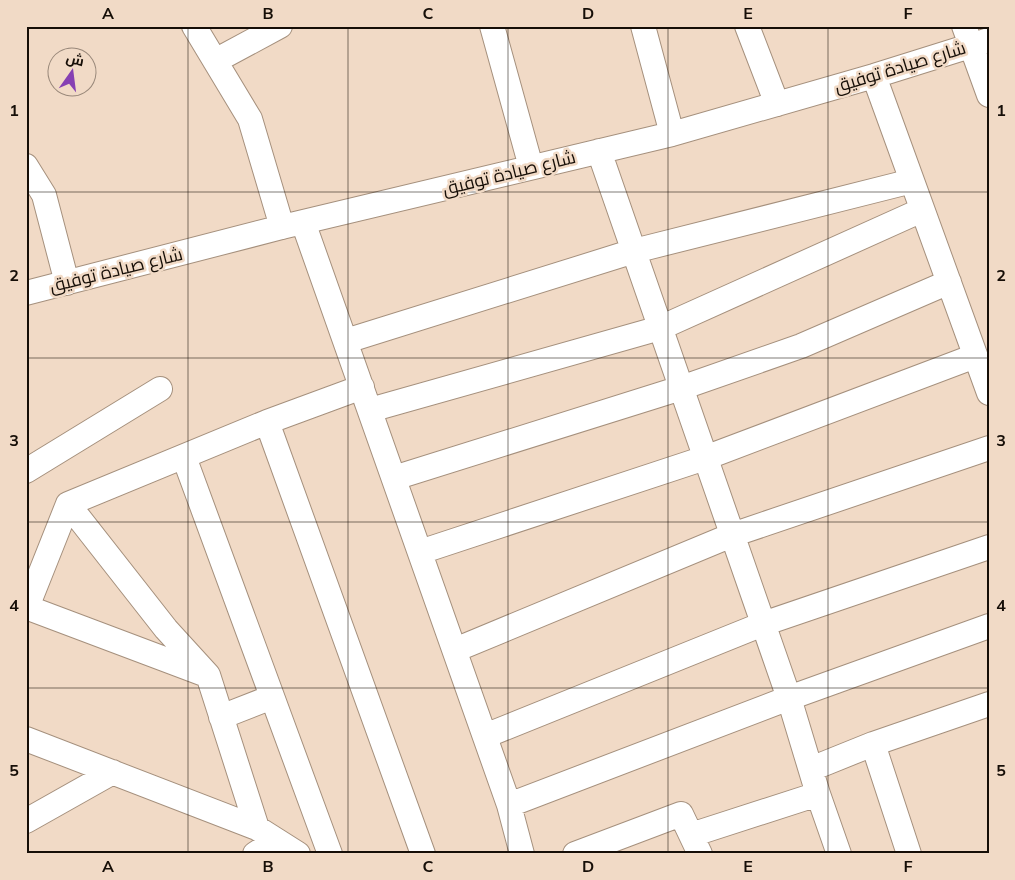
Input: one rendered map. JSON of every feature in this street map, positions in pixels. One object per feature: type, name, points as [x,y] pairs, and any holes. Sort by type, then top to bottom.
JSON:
[{"type":"street","points":[[194,26],[250,119],[293,225],[346,341],[509,805],[522,854]]},
{"type":"street","points":[[215,61],[280,26]]},
{"type":"street","points":[[492,26],[531,167]]},
{"type":"street","points":[[643,26],[672,134]]},
{"type":"street","points":[[747,26],[777,104]]},
{"type":"street","points":[[974,37],[989,95]]},
{"type":"street","name":"شارع صيادة توفيق","points":[[26,293],[293,225],[672,134],[874,76],[974,37]]},
{"type":"street","points":[[874,76],[989,393]]},
{"type":"street","points":[[599,151],[789,698],[818,794],[839,854]]},
{"type":"street","points":[[26,166],[44,195],[67,283]]},
{"type":"street","points":[[346,341],[634,251],[912,181]]},
{"type":"street","points":[[370,410],[660,328],[922,210]]},
{"type":"street","points":[[394,478],[681,388],[801,346],[949,282]]},
{"type":"street","points":[[420,552],[705,458],[975,356]]},
{"type":"street","points":[[208,675],[27,607],[68,504],[267,422],[362,387]]},
{"type":"street","points":[[26,471],[160,389]]},
{"type":"street","points":[[267,422],[423,854]]},
{"type":"street","points":[[455,650],[732,535],[989,448]]},
{"type":"street","points":[[184,457],[330,854]]},
{"type":"street","points":[[68,504],[166,629],[208,675],[221,717],[267,834]]},
{"type":"street","points":[[485,736],[763,624],[989,547]]},
{"type":"street","points":[[509,805],[789,698],[989,626]]},
{"type":"street","points":[[221,717],[272,697]]},
{"type":"street","points":[[811,769],[873,744],[989,704]]},
{"type":"street","points":[[26,739],[267,834],[298,854]]},
{"type":"street","points":[[873,744],[909,854]]},
{"type":"street","points":[[26,821],[113,772]]},
{"type":"street","points":[[575,854],[681,814],[696,844],[818,794]]},
{"type":"street","points":[[254,854],[267,834]]}]
